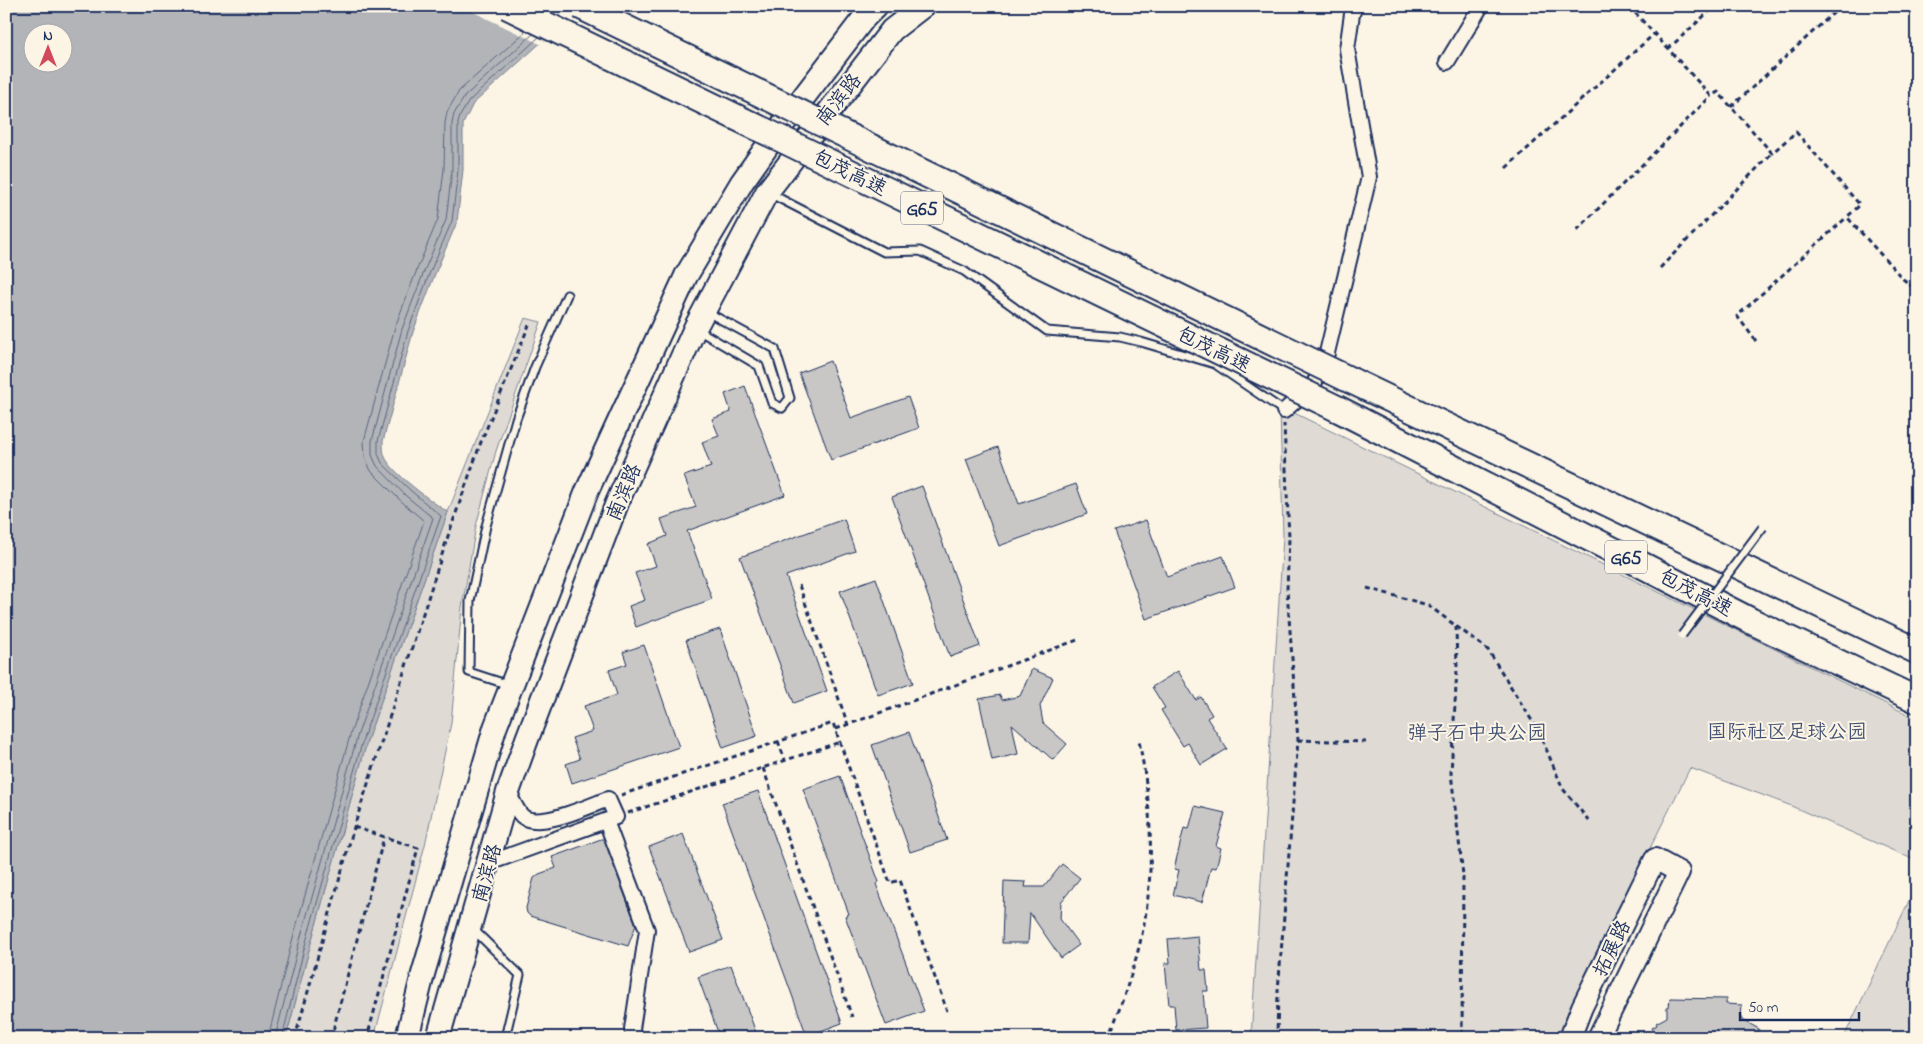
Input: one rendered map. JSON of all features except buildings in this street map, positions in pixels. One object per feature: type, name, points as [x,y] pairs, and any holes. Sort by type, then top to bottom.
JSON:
[{"type":"highway","name":"包茂高速","points":[[507,6],[1338,409],[1751,621],[1917,700]]},
{"type":"highway","name":"包茂高速","points":[[580,6],[1352,381],[1917,652]]},
{"type":"main road","name":"南滨路","points":[[407,1038],[464,829],[495,728],[587,491],[686,276],[724,211],[752,168],[864,18],[876,6]]},
{"type":"main road","name":"南滨路","points":[[438,1038],[508,792],[617,503],[699,320],[766,192],[892,30],[922,6]]},
{"type":"main road","name":"拓展路","points":[[1570,1038],[1582,1007],[1655,859],[1679,872],[1598,1038]]},
{"type":"street","points":[[1284,411],[1314,384],[1326,357],[1368,177],[1347,49],[1352,14],[1356,6]]},
{"type":"street","points":[[1447,62],[1481,6]]},
{"type":"street","points":[[508,792],[521,815],[531,821],[548,820],[608,799],[611,819],[647,930],[632,1029],[634,1038]]},
{"type":"street","points":[[489,863],[611,819]]},
{"type":"lane","points":[[766,192],[884,252],[920,251],[964,271],[1046,331],[1120,338],[1141,342],[1214,364],[1284,411]]},
{"type":"lane","points":[[511,686],[469,672],[470,601],[486,526],[516,419],[535,367],[567,295]]},
{"type":"lane","points":[[699,320],[775,349],[790,398],[782,408],[772,403],[759,366],[699,320]]},
{"type":"lane","points":[[1682,635],[1763,527]]},
{"type":"lane","points":[[471,926],[520,976],[505,1038]]},
{"type":"path","points":[[1629,6],[1711,96]]},
{"type":"path","points":[[1668,49],[1715,6]]},
{"type":"path","points":[[1731,107],[1841,6]]},
{"type":"path","points":[[1506,168],[1654,34]]},
{"type":"path","points":[[1577,230],[1711,96],[1718,92],[1772,153]]},
{"type":"path","points":[[1660,268],[1772,153],[1796,132],[1860,205],[1737,316],[1756,341]]},
{"type":"path","points":[[1846,217],[1903,279],[1917,290]]},
{"type":"path","points":[[295,1038],[354,827],[452,526],[482,442],[529,325]]},
{"type":"path","points":[[1277,1038],[1278,991],[1298,740],[1287,590],[1289,538],[1284,411]]},
{"type":"path","points":[[799,585],[848,725]]},
{"type":"path","points":[[1367,588],[1428,605],[1488,650],[1540,732],[1563,789],[1590,822]]},
{"type":"path","points":[[1456,626],[1457,669],[1451,773],[1463,875],[1462,1038]]},
{"type":"path","points":[[836,730],[1080,639]]},
{"type":"path","points":[[608,799],[833,723],[890,883],[900,880],[947,1011]]},
{"type":"path","points":[[1298,740],[1366,742]]},
{"type":"path","points":[[778,741],[785,760]]},
{"type":"path","points":[[1109,1038],[1130,979],[1144,926],[1150,880],[1146,778],[1139,741]]},
{"type":"path","points":[[611,819],[840,742]]},
{"type":"path","points":[[763,768],[852,1017]]},
{"type":"path","points":[[354,827],[418,848],[367,1038]]},
{"type":"path","points":[[331,1038],[384,837]]},
{"type":"green space","points":[[525,318],[541,322],[496,451],[476,526],[462,607],[451,723],[425,845],[374,1038],[286,1038],[368,738],[448,512]]},
{"type":"green space","name":"弹子石中央公园","points":[[1280,406],[1917,719],[1917,861],[1789,805],[1690,768],[1572,1005],[1559,1038],[1251,1038],[1283,537]]},
{"type":"green space","points":[[1917,884],[1917,1038],[1851,1038],[1845,1035]]},
{"type":"water","points":[[6,6],[603,6],[546,38],[473,104],[463,124],[463,170],[457,222],[413,332],[383,441],[385,457],[395,471],[423,495],[448,512],[368,738],[286,1038],[6,1038]]},
{"type":"pier","points":[[461,6],[606,6],[542,45]]},
{"type":"park label","name":"国际社区足球公园","points":[[1787,731]]}]
